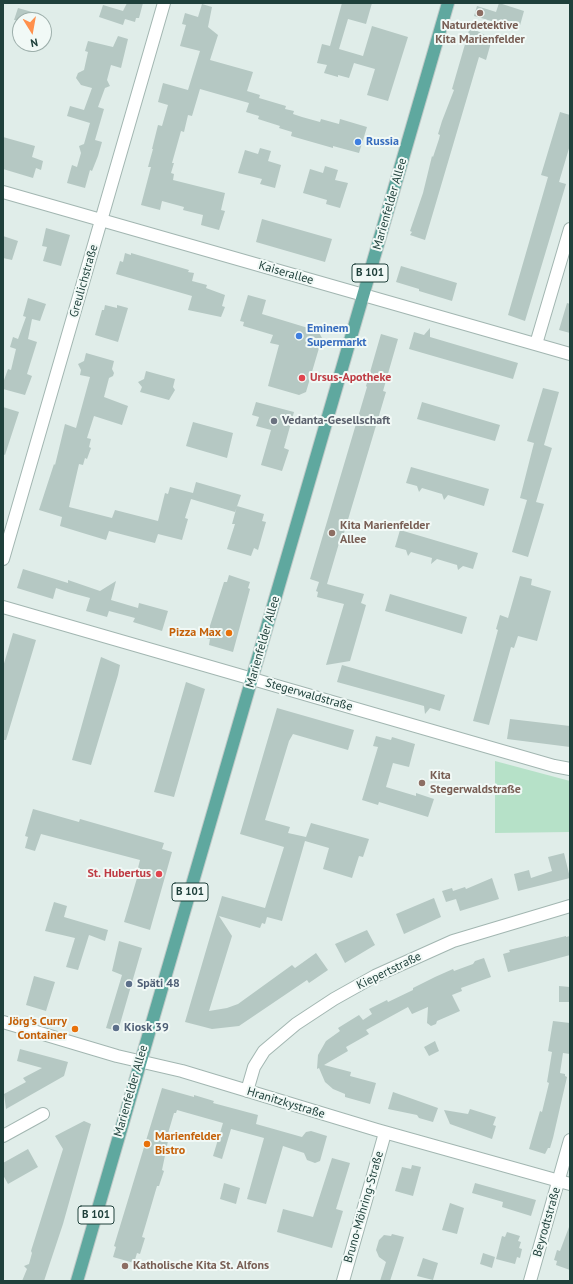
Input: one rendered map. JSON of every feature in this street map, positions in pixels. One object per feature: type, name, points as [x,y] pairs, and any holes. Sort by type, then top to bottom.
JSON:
[{"type":"main road","name":"Marienfelder Allee","points":[[76,1281],[448,3]]},
{"type":"street","name":"Greulichstraße","points":[[3,559],[164,3]]},
{"type":"street","name":"Kaiserallee","points":[[3,192],[570,354]]},
{"type":"street","points":[[536,344],[570,229]]},
{"type":"street","name":"Stegerwaldstraße","points":[[3,607],[547,764],[570,769]]},
{"type":"street","name":"Kiepertstraße","points":[[246,1091],[254,1067],[264,1051],[296,1024],[334,999],[382,973],[453,941],[570,906]]},
{"type":"street","name":"Hranitzkystraße","points":[[3,1022],[96,1050],[182,1071],[385,1133],[564,1183]]},
{"type":"street","points":[[3,1136],[43,1114]]},
{"type":"street","name":"Bruno-Möhring-Straße","points":[[342,1281],[385,1133]]},
{"type":"street","name":"Beyrodtstraße","points":[[530,1281],[564,1183],[570,1140]]},
{"type":"green space","points":[[495,761],[570,781],[570,832],[495,833]]},
{"type":"building","points":[[127,3],[143,3],[139,18],[136,18],[135,22],[125,19],[123,25],[99,17],[103,5],[123,11]]},
{"type":"building","points":[[342,3],[372,3],[366,24],[348,19],[339,49],[363,56],[372,26],[408,37],[388,101],[367,95],[375,69],[354,63],[349,78],[338,75],[338,77],[324,73],[327,65],[317,63],[322,44],[330,46]]},
{"type":"building","points":[[499,3],[524,11],[519,29],[474,16],[477,6],[496,12]]},
{"type":"building","points":[[202,4],[212,7],[208,27],[218,35],[210,60],[253,72],[247,91],[260,95],[259,98],[286,106],[285,109],[294,111],[293,114],[302,117],[320,122],[321,119],[339,124],[340,119],[367,127],[359,153],[333,146],[333,148],[291,136],[292,132],[279,128],[280,126],[258,119],[259,116],[246,112],[249,103],[200,89],[192,116],[188,115],[184,132],[181,131],[172,163],[174,163],[171,173],[174,174],[173,180],[225,193],[221,210],[225,211],[219,230],[201,225],[203,215],[183,210],[184,207],[162,201],[160,210],[141,205],[151,167],[148,167],[158,125],[162,126],[168,105],[158,102],[163,83],[188,90],[200,51],[180,46],[186,25],[182,24],[185,13],[198,17]]},
{"type":"building","points":[[18,8],[32,12],[17,12]]},
{"type":"building","points":[[470,27],[492,39],[486,60],[479,57],[425,240],[410,235],[412,232],[410,231],[423,193],[432,156],[433,157],[439,139],[440,135],[438,134],[442,121],[454,90],[452,89]]},
{"type":"building","points":[[118,36],[128,39],[121,68],[111,65],[107,80],[110,86],[105,88],[98,107],[104,109],[95,140],[102,142],[98,156],[92,171],[90,170],[85,188],[67,183],[72,165],[77,167],[81,153],[79,146],[84,144],[90,123],[67,116],[70,106],[84,110],[92,88],[81,85],[76,78],[78,73],[84,70],[88,52],[85,51],[88,41],[113,47]]},
{"type":"building","points":[[560,112],[570,115],[570,145],[559,182],[566,184],[525,321],[508,315],[548,177],[541,175]]},
{"type":"building","points":[[3,137],[35,146],[32,157],[43,161],[41,170],[36,168],[33,178],[3,169]]},
{"type":"building","points":[[260,148],[271,151],[268,161],[281,165],[275,188],[260,184],[262,179],[238,173],[245,150],[258,154]]},
{"type":"building","points":[[325,166],[338,170],[335,180],[348,183],[340,208],[326,204],[327,200],[303,193],[310,169],[323,173]]},
{"type":"building","points":[[262,219],[332,239],[325,262],[256,242]]},
{"type":"building","points":[[46,228],[70,235],[61,266],[43,261],[47,247],[42,246]]},
{"type":"building","points":[[3,236],[18,241],[12,260],[3,258]]},
{"type":"building","points":[[125,253],[131,255],[131,253],[189,270],[188,272],[194,273],[192,281],[207,285],[206,288],[225,295],[222,306],[225,307],[221,317],[188,310],[192,296],[116,274],[120,261],[123,262]]},
{"type":"building","points":[[401,266],[457,283],[452,301],[396,282]]},
{"type":"building","points":[[248,295],[266,300],[262,314],[318,331],[322,338],[306,392],[299,395],[268,386],[279,345],[270,343],[273,335],[243,326],[244,322],[240,321]]},
{"type":"building","points":[[28,298],[46,304],[40,321],[32,319],[28,339],[37,342],[27,374],[32,376],[25,395],[3,389],[3,383],[8,369],[11,370],[16,349],[10,347],[13,337],[18,339],[26,317],[23,316]]},
{"type":"building","points":[[567,303],[570,304],[570,333],[559,330]]},
{"type":"building","points":[[105,305],[117,308],[117,305],[128,308],[118,342],[95,335],[102,310],[104,310]]},
{"type":"building","points":[[430,328],[430,337],[518,363],[513,379],[409,349],[414,332],[424,335]]},
{"type":"building","points":[[381,334],[398,339],[383,391],[386,392],[344,533],[342,533],[327,584],[364,594],[361,603],[366,605],[350,661],[326,665],[344,604],[317,597],[318,592],[316,591],[319,582],[310,579],[367,387],[366,386]]},
{"type":"building","points":[[86,353],[114,361],[112,369],[114,373],[113,376],[109,378],[104,397],[128,406],[122,425],[94,416],[87,438],[91,439],[89,447],[91,448],[83,465],[79,464],[69,507],[112,518],[115,510],[158,521],[165,493],[168,494],[170,487],[193,493],[196,482],[241,495],[235,512],[191,499],[185,518],[188,519],[182,540],[158,534],[155,543],[109,531],[106,540],[60,526],[62,517],[39,510],[54,464],[55,465],[65,424],[76,428],[90,377],[80,375],[81,370],[78,364],[84,361]]},
{"type":"building","points":[[146,371],[175,379],[173,387],[175,390],[169,400],[140,392],[142,387],[138,382],[144,379]]},
{"type":"building","points":[[543,388],[559,392],[544,445],[552,448],[536,502],[544,504],[528,557],[512,552],[527,500],[520,498],[534,443],[527,441]]},
{"type":"building","points":[[256,402],[294,412],[284,448],[289,450],[282,471],[261,465],[271,430],[256,426],[259,417],[252,415]]},
{"type":"building","points":[[422,402],[500,425],[495,441],[417,419]]},
{"type":"building","points":[[3,407],[19,412],[5,455],[3,454]]},
{"type":"building","points":[[193,422],[233,433],[227,458],[186,446]]},
{"type":"building","points":[[411,467],[489,489],[484,506],[448,495],[444,500],[442,494],[422,488],[419,492],[417,486],[406,483]]},
{"type":"building","points":[[237,506],[264,514],[262,521],[266,522],[258,550],[254,548],[251,556],[227,549],[235,524],[232,524]]},
{"type":"building","points":[[400,530],[478,553],[473,569],[463,566],[458,570],[457,565],[437,559],[431,564],[432,558],[411,552],[408,556],[406,550],[395,547]]},
{"type":"building","points":[[23,569],[68,583],[68,580],[100,591],[116,581],[111,600],[138,608],[139,603],[168,611],[162,631],[133,622],[135,618],[109,611],[107,617],[86,611],[90,598],[56,588],[53,599],[17,588]]},
{"type":"building","points":[[229,575],[250,582],[248,588],[250,589],[233,652],[209,645],[210,639],[206,638],[224,582],[227,582]]},
{"type":"building","points":[[520,576],[532,579],[531,585],[551,591],[537,641],[518,636],[514,648],[511,647],[489,725],[473,721],[498,630],[496,629],[500,615],[508,618]]},
{"type":"building","points":[[390,594],[467,617],[462,634],[385,611]]},
{"type":"building","points":[[13,633],[36,640],[6,740],[3,740],[3,667]]},
{"type":"building","points":[[101,657],[120,665],[91,765],[72,760]]},
{"type":"building","points":[[342,665],[445,695],[440,711],[430,708],[425,714],[424,706],[337,682]]},
{"type":"building","points":[[186,682],[205,689],[174,797],[154,792]]},
{"type":"building","points":[[277,708],[354,730],[348,750],[293,734],[289,741],[265,820],[290,827],[288,833],[306,837],[311,823],[369,839],[363,857],[359,856],[352,878],[323,869],[329,848],[305,841],[282,921],[267,917],[265,924],[262,923],[260,928],[219,916],[232,936],[209,1011],[227,1008],[238,1004],[292,965],[295,968],[316,953],[328,970],[309,983],[307,980],[239,1026],[212,1029],[185,1022],[222,896],[265,908],[284,847],[240,834]]},
{"type":"building","points":[[510,719],[570,726],[570,747],[507,739]]},
{"type":"building","points":[[376,736],[391,740],[392,737],[415,744],[409,767],[393,763],[386,787],[416,796],[416,793],[434,799],[428,817],[379,802],[378,805],[362,800],[378,747],[373,746]]},
{"type":"building","points":[[33,809],[79,822],[80,819],[164,843],[162,849],[172,852],[150,930],[124,922],[140,868],[138,868],[140,860],[41,834],[35,851],[25,848],[28,837],[25,836]]},
{"type":"building","points":[[564,853],[570,878],[518,891],[514,874],[529,870],[531,878],[552,871],[548,857]]},
{"type":"building","points":[[492,878],[499,899],[460,911],[456,899],[446,902],[442,891],[452,888],[453,891],[465,887],[466,889]]},
{"type":"building","points":[[434,898],[441,917],[404,934],[396,914]]},
{"type":"building","points":[[54,902],[67,906],[64,917],[108,930],[105,941],[89,935],[78,970],[66,967],[75,938],[45,931]]},
{"type":"building","points":[[367,930],[375,945],[345,963],[335,944]]},
{"type":"building","points":[[570,936],[570,955],[508,972],[503,954],[510,952],[509,950]]},
{"type":"building","points":[[119,941],[142,948],[118,1031],[106,1028],[122,975],[112,971]]},
{"type":"building","points":[[484,958],[491,977],[461,988],[462,991],[452,995],[460,1011],[437,1021],[436,1024],[431,1026],[427,1023],[428,1007],[412,1014],[408,1007],[366,1030],[369,1034],[346,1047],[348,1051],[324,1065],[351,1072],[350,1076],[376,1083],[370,1104],[345,1097],[345,1094],[333,1089],[325,1082],[319,1068],[317,1069],[318,1055],[326,1041],[340,1031],[338,1028],[359,1015],[363,1020],[372,1014],[369,1009],[387,1000],[388,1002],[435,977],[453,969],[454,971],[473,964],[475,961]]},
{"type":"building","points":[[34,976],[55,982],[46,1011],[26,1005]]},
{"type":"building","points":[[559,986],[570,987],[570,1002],[559,1002]]},
{"type":"building","points":[[553,1021],[570,1023],[570,1054],[563,1053],[560,1073],[565,1074],[567,1077],[553,1138],[550,1148],[548,1148],[545,1154],[529,1149],[540,1111],[542,1112],[549,1083],[547,1082],[552,1052],[548,1051]]},
{"type":"building","points":[[435,1041],[439,1051],[429,1056],[424,1047]]},
{"type":"building","points":[[20,1049],[68,1062],[64,1076],[6,1109],[4,1094],[26,1082],[23,1078],[42,1068],[17,1061]]},
{"type":"building","points":[[162,1088],[194,1097],[194,1095],[214,1101],[213,1103],[258,1115],[256,1124],[302,1137],[306,1132],[311,1131],[327,1136],[320,1161],[315,1163],[307,1160],[304,1153],[283,1146],[266,1204],[247,1199],[264,1138],[231,1129],[222,1159],[213,1156],[223,1123],[177,1110],[176,1113],[174,1113],[166,1140],[168,1141],[162,1170],[164,1171],[159,1186],[157,1186],[142,1237],[145,1238],[140,1254],[137,1253],[134,1263],[113,1257],[116,1247],[114,1246]]},
{"type":"building","points":[[393,1092],[438,1108],[433,1122],[419,1118],[417,1115],[388,1109]]},
{"type":"building","points":[[470,1109],[496,1117],[493,1125],[496,1126],[492,1139],[450,1124],[444,1110],[468,1114]]},
{"type":"building","points":[[84,1121],[91,1124],[63,1224],[44,1281],[22,1281],[27,1269],[24,1266],[29,1264],[32,1253],[31,1251],[63,1149],[55,1136]]},
{"type":"building","points":[[28,1149],[38,1167],[8,1184],[3,1175],[3,1163]]},
{"type":"building","points":[[332,1158],[350,1163],[336,1209],[343,1211],[332,1248],[277,1232],[283,1209],[313,1217]]},
{"type":"building","points":[[412,1165],[421,1167],[413,1196],[395,1191],[402,1167],[411,1169]]},
{"type":"building","points":[[224,1183],[240,1188],[236,1204],[220,1199]]},
{"type":"building","points":[[475,1183],[536,1200],[531,1216],[502,1207],[503,1202],[472,1193]]},
{"type":"building","points":[[450,1203],[464,1208],[457,1234],[442,1230]]},
{"type":"building","points":[[569,1227],[570,1270],[556,1265],[557,1261],[554,1260],[557,1250],[560,1251]]},
{"type":"building","points":[[507,1232],[520,1236],[518,1241],[521,1242],[519,1248],[522,1249],[520,1258],[517,1257],[515,1264],[496,1259],[502,1236],[505,1237]]},
{"type":"building","points":[[392,1234],[404,1237],[390,1281],[380,1281],[386,1262],[379,1257],[376,1250],[379,1240],[384,1235],[391,1236]]},
{"type":"building","points":[[483,1253],[495,1257],[492,1268],[480,1264]]},
{"type":"building","points":[[423,1258],[438,1263],[433,1280],[417,1276]]},
{"type":"place","name":"Naturdetektive Kita Marienfelder","points":[[480,13]]},
{"type":"place","name":"Russia","points":[[358,142]]},
{"type":"place","name":"Eminem Supermarkt","points":[[299,336]]},
{"type":"place","name":"Ursus-Apotheke","points":[[302,378]]},
{"type":"place","name":"Vedanta-Gesellschaft","points":[[274,421]]},
{"type":"place","name":"Kita Marienfelder Allee","points":[[332,533]]},
{"type":"place","name":"Pizza Max","points":[[229,633]]},
{"type":"place","name":"Kita Stegerwaldstraße","points":[[422,783]]},
{"type":"place","name":"St. Hubertus","points":[[159,874]]},
{"type":"place","name":"Späti 48","points":[[129,984]]},
{"type":"place","name":"Kiosk 39","points":[[116,1028]]},
{"type":"place","name":"Jörg's Curry Container","points":[[75,1029]]},
{"type":"place","name":"Marienfelder Bistro","points":[[147,1144]]},
{"type":"place","name":"Katholische Kita St. Alfons","points":[[125,1266]]}]
